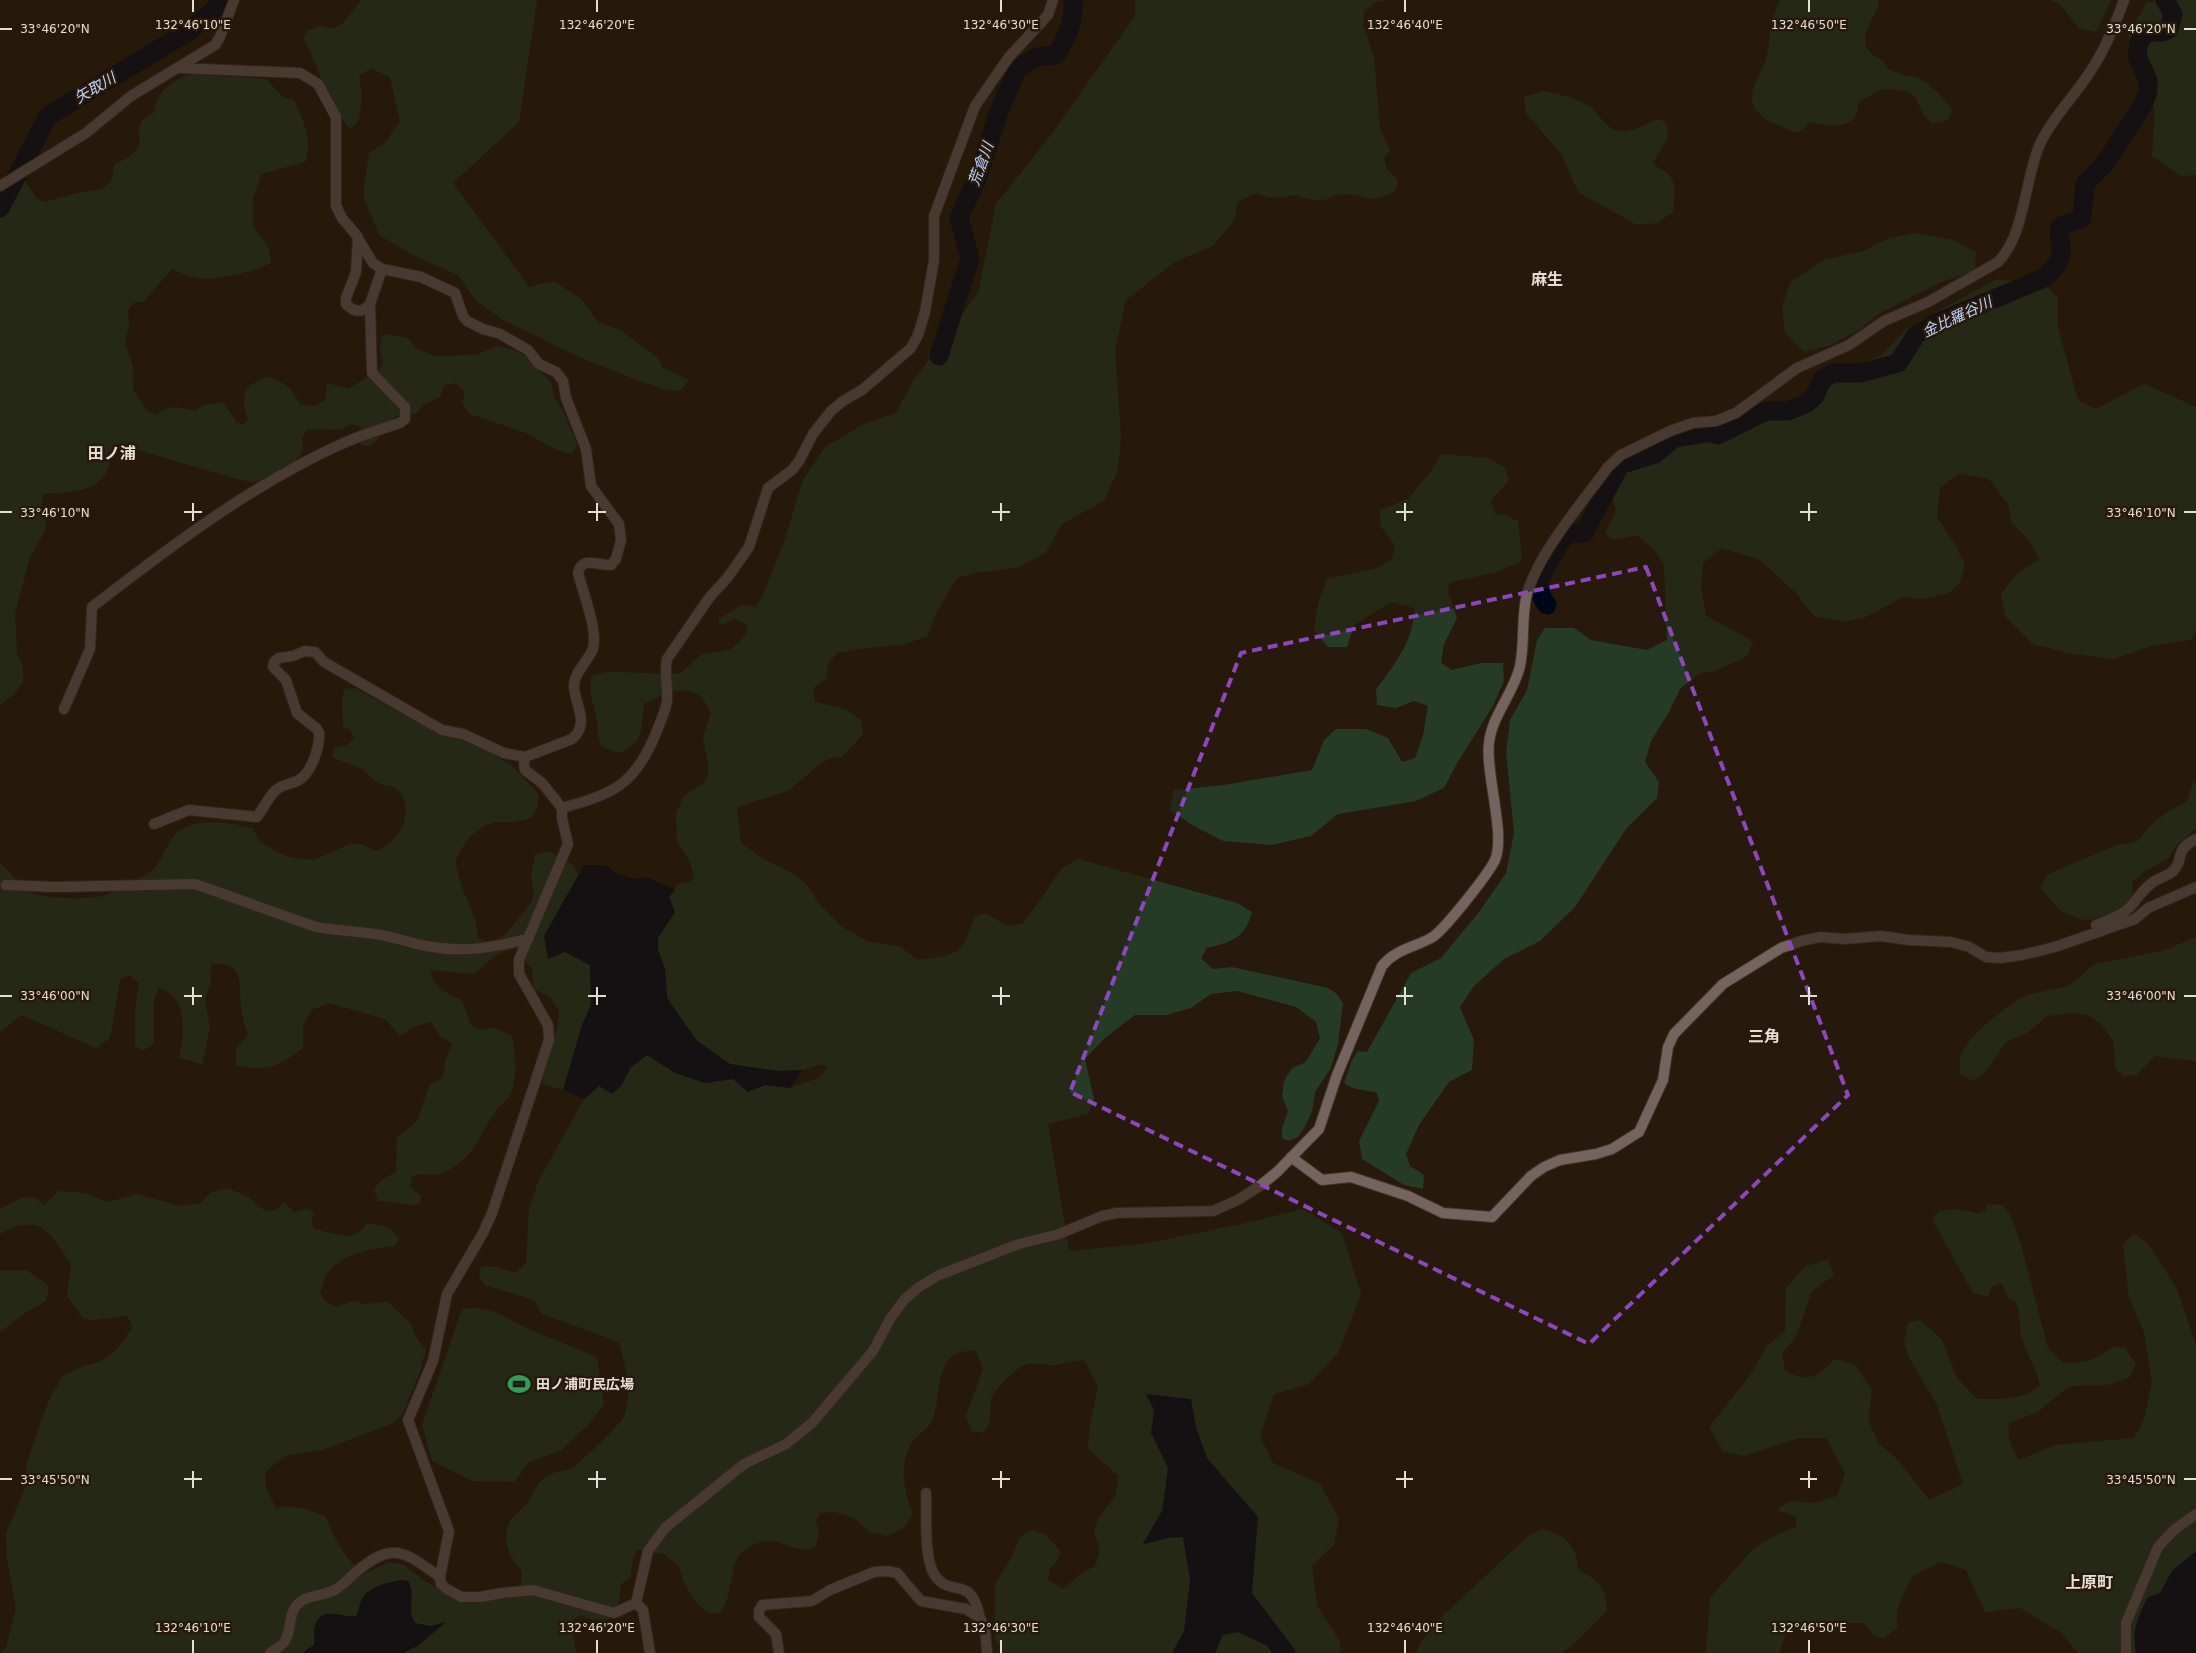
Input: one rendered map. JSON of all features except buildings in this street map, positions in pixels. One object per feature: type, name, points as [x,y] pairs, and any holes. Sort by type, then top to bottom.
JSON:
[{"type":"street","points":[[0,186],[86,133],[131,96],[215,45],[234,0]]},
{"type":"street","points":[[562,808],[595,799],[609,792],[636,772],[647,756],[665,712],[668,690],[665,668],[667,659],[709,598],[728,577],[749,547],[768,488],[792,470],[800,461],[812,434],[831,411],[843,401],[862,390],[911,348],[918,335],[925,312],[934,260],[934,216],[974,106],[1008,57],[1048,15],[1053,0]]},
{"type":"street","points":[[636,1603],[648,1551],[664,1528],[744,1464],[786,1444],[812,1423],[873,1351],[890,1319],[904,1300],[919,1287],[939,1275],[1019,1244],[1059,1234],[1102,1216],[1118,1213],[1213,1211],[1238,1200],[1261,1185],[1319,1129],[1337,1075],[1382,966],[1389,958],[1414,944],[1431,938],[1444,928],[1496,859],[1497,836],[1488,744],[1491,732],[1513,686],[1520,666],[1527,596],[1539,563],[1595,484],[1608,467],[1621,455],[1670,431],[1693,424],[1721,419],[1736,413],[1797,368],[1849,345],[1884,321],[1928,302],[1998,262],[2006,253],[2012,241],[2030,174],[2041,143],[2104,50],[2124,0]]},
{"type":"street","points":[[154,824],[189,810],[257,817],[275,791],[285,784],[296,782],[307,774],[313,764],[320,738],[319,733],[317,729],[297,713],[286,680],[273,667],[274,662],[279,658],[293,656],[305,651],[315,652],[324,662],[442,730],[478,740],[504,753],[525,757],[572,739],[580,728],[580,710],[574,686],[579,670],[593,648],[594,640],[593,627],[578,573],[584,563],[591,562],[602,566],[611,565],[616,559],[621,540],[619,524],[591,486],[584,440],[566,398],[563,381],[556,372],[539,364],[528,350],[500,334],[483,329],[468,321],[463,316],[454,293],[421,277],[382,269],[373,263],[358,237],[342,218],[336,206],[336,117],[318,84],[300,73],[179,68]]},
{"type":"street","points":[[358,237],[356,272],[346,298],[346,304],[359,312],[370,304]]},
{"type":"street","points":[[64,709],[90,649],[92,607],[149,563],[236,503],[304,463],[347,441],[400,423],[405,419],[405,407],[372,374],[370,304],[382,269]]},
{"type":"street","points":[[525,757],[525,770],[542,783],[562,808],[562,818],[568,844],[519,960],[519,974],[548,1025],[549,1040],[484,1233],[447,1294],[433,1361],[408,1420],[449,1531],[440,1578],[441,1584],[446,1590],[461,1597],[480,1597],[533,1590],[614,1613],[636,1603]]},
{"type":"street","points":[[2065,943],[2070,935],[2120,915],[2129,908],[2137,895],[2155,881],[2173,872],[2178,863],[2180,852],[2186,844],[2196,839]]},
{"type":"street","points":[[6,885],[55,887],[195,884],[316,927],[336,931],[380,934],[427,946],[449,949],[492,948],[529,938]]},
{"type":"street","points":[[1291,1157],[1322,1180],[1351,1177],[1408,1196],[1443,1213],[1492,1217],[1500,1211],[1531,1176],[1544,1166],[1560,1160],[1596,1154],[1612,1149],[1639,1132],[1664,1080],[1668,1047],[1674,1034],[1723,984],[1781,948],[1820,937],[1844,939],[1881,936],[1909,940],[1951,942],[1969,947],[1986,957],[2000,958],[2022,955],[2065,943],[2135,919],[2148,908],[2196,887]]},
{"type":"street","points":[[926,1493],[928,1540],[932,1569],[935,1576],[941,1581],[968,1592],[977,1604],[985,1630],[987,1653]]},
{"type":"street","points":[[2126,1653],[2126,1623],[2158,1547],[2176,1529],[2196,1514]]},
{"type":"street","points":[[270,1653],[284,1642],[293,1611],[297,1604],[305,1598],[336,1590],[373,1558],[383,1553],[393,1552],[411,1557],[440,1578]]},
{"type":"street","points":[[779,1653],[776,1634],[760,1617],[759,1611],[762,1605],[812,1601],[830,1590],[874,1572],[887,1571],[897,1573],[921,1601],[966,1609],[980,1618]]},
{"type":"street","points":[[636,1603],[643,1610],[650,1653]]},
{"type":"highlighted area","points":[[1646,567],[1848,1095],[1589,1344],[1070,1092],[1241,653]]},
{"type":"green space","points":[[362,0],[537,0],[519,122],[453,183],[529,287],[554,281],[581,299],[599,323],[620,330],[657,357],[663,368],[689,380],[680,391],[667,390],[584,359],[505,321],[476,301],[458,275],[415,256],[379,235],[363,195],[369,153],[385,143],[400,121],[390,77],[371,68],[359,76],[362,96],[359,119],[351,129],[338,113],[304,38],[307,31],[319,26],[332,28],[342,24]]},
{"type":"green space","points":[[1135,0],[1387,0],[1376,2],[1364,11],[1363,24],[1374,57],[1380,128],[1390,151],[1384,158],[1387,169],[1398,180],[1395,191],[1386,196],[1373,199],[1343,194],[1324,200],[1294,195],[1276,198],[1256,193],[1238,202],[1235,219],[1213,246],[1176,261],[1126,300],[1115,350],[1121,437],[1118,469],[1105,500],[1062,524],[1046,552],[1020,567],[976,573],[957,578],[935,615],[928,636],[902,645],[857,649],[837,653],[827,665],[827,678],[813,688],[815,702],[845,709],[861,720],[863,734],[842,757],[828,759],[821,763],[788,791],[737,807],[741,843],[764,859],[790,872],[807,885],[819,904],[842,927],[869,942],[899,946],[918,960],[942,957],[956,951],[966,939],[974,917],[986,913],[1006,926],[1023,924],[1062,868],[1078,859],[1237,903],[1252,912],[1245,928],[1236,938],[1207,948],[1201,958],[1213,969],[1232,967],[1328,988],[1337,994],[1343,1003],[1338,1044],[1331,1068],[1315,1092],[1312,1112],[1298,1137],[1289,1141],[1282,1138],[1282,1128],[1288,1111],[1282,1096],[1284,1081],[1292,1068],[1306,1062],[1320,1038],[1316,1022],[1296,1007],[1237,991],[1211,994],[1191,1008],[1167,1015],[1135,1015],[1105,1038],[1085,1059],[1094,1099],[1088,1114],[1048,1124],[1069,1251],[1144,1244],[1303,1209],[1342,1233],[1361,1294],[1338,1353],[1309,1384],[1274,1394],[1260,1436],[1273,1463],[1320,1484],[1339,1519],[1334,1545],[1312,1565],[1317,1606],[1341,1643],[1339,1653],[1004,1653],[995,1639],[995,1584],[1012,1557],[1020,1537],[1032,1530],[1046,1535],[1061,1552],[1055,1564],[1050,1568],[1048,1580],[1063,1589],[1084,1571],[1095,1567],[1100,1549],[1094,1534],[1098,1518],[1115,1497],[1119,1476],[1088,1449],[1090,1425],[1098,1387],[1085,1361],[1073,1361],[1055,1365],[1028,1364],[1018,1369],[994,1393],[991,1402],[989,1424],[983,1433],[972,1431],[966,1416],[983,1369],[976,1351],[962,1352],[953,1356],[946,1363],[942,1373],[933,1418],[926,1429],[913,1441],[907,1453],[904,1479],[907,1497],[913,1514],[905,1527],[887,1536],[870,1532],[853,1517],[834,1512],[820,1513],[816,1521],[819,1534],[815,1548],[800,1549],[770,1541],[754,1544],[743,1550],[733,1569],[726,1603],[720,1613],[707,1612],[695,1601],[684,1582],[679,1566],[664,1554],[637,1550],[632,1561],[631,1577],[621,1584],[617,1613],[604,1620],[590,1619],[580,1615],[571,1622],[576,1653],[1,1653],[6,1648],[16,1608],[7,1558],[6,1533],[27,1484],[26,1465],[51,1396],[63,1376],[81,1367],[101,1361],[115,1351],[132,1329],[130,1320],[126,1316],[93,1320],[83,1318],[67,1296],[71,1265],[57,1243],[43,1229],[35,1225],[25,1225],[14,1227],[0,1234],[0,1209],[21,1198],[34,1197],[45,1205],[58,1191],[84,1193],[108,1202],[137,1194],[181,1206],[200,1203],[212,1192],[227,1188],[248,1197],[262,1209],[273,1211],[285,1203],[294,1212],[307,1209],[315,1213],[311,1221],[314,1229],[336,1235],[350,1236],[356,1234],[367,1223],[391,1228],[399,1239],[394,1246],[359,1252],[335,1265],[328,1273],[320,1293],[326,1302],[337,1307],[353,1301],[365,1304],[388,1302],[411,1324],[416,1337],[426,1350],[419,1374],[403,1413],[391,1424],[322,1450],[285,1456],[265,1472],[266,1488],[276,1508],[302,1509],[326,1517],[341,1548],[351,1562],[364,1574],[389,1562],[404,1565],[423,1580],[457,1600],[521,1588],[522,1571],[513,1560],[506,1541],[506,1534],[511,1520],[529,1500],[543,1479],[553,1473],[572,1468],[617,1426],[625,1414],[627,1405],[627,1378],[619,1342],[542,1314],[534,1300],[485,1285],[479,1276],[481,1267],[494,1267],[516,1273],[526,1263],[529,1209],[538,1182],[584,1099],[599,1086],[621,1086],[631,1067],[647,1055],[675,1073],[705,1083],[733,1079],[748,1091],[765,1085],[790,1088],[819,1078],[828,1068],[822,1064],[803,1070],[778,1071],[730,1064],[697,1041],[667,998],[665,969],[658,949],[658,938],[675,912],[669,897],[678,884],[690,882],[694,877],[690,862],[677,841],[676,814],[683,797],[706,781],[709,768],[703,738],[711,712],[700,696],[686,691],[672,692],[657,697],[644,704],[638,739],[628,749],[619,753],[601,746],[591,696],[591,676],[607,672],[680,674],[702,654],[730,650],[741,640],[748,630],[746,624],[735,619],[719,625],[719,619],[742,605],[755,607],[761,600],[784,542],[803,480],[825,447],[866,423],[896,413],[913,381],[978,293],[996,204],[1051,135],[1135,16]]},
{"type":"green space","points":[[1780,0],[1879,0],[1865,36],[1867,48],[1888,69],[1920,79],[1930,86],[1950,107],[1952,111],[1949,119],[1931,123],[1924,115],[1915,96],[1906,91],[1883,89],[1859,101],[1854,118],[1843,124],[1822,125],[1810,122],[1799,131],[1794,132],[1767,120],[1758,112],[1753,104],[1752,96],[1767,55],[1773,20]]},
{"type":"green space","points":[[2051,0],[2111,0],[2096,32],[2079,28],[2060,4]]},
{"type":"green space","points":[[2161,0],[2196,0],[2196,175],[2181,176],[2152,156],[2155,111],[2130,62],[2129,35],[2146,3]]},
{"type":"green space","points":[[189,74],[266,79],[283,97],[294,100],[306,130],[308,146],[305,162],[261,174],[253,199],[253,225],[269,249],[271,263],[225,277],[206,279],[188,276],[172,269],[143,302],[135,302],[128,310],[129,326],[125,343],[133,367],[133,389],[147,411],[157,415],[171,408],[196,411],[203,405],[223,402],[236,422],[243,425],[248,420],[244,405],[245,392],[252,384],[268,377],[288,387],[300,405],[316,406],[325,400],[327,383],[348,389],[378,371],[383,364],[380,350],[381,337],[388,334],[407,338],[418,349],[435,356],[476,355],[497,346],[513,350],[525,356],[551,382],[554,397],[564,413],[577,445],[573,453],[565,453],[529,434],[470,414],[462,403],[465,392],[456,383],[444,385],[440,397],[425,404],[415,414],[396,416],[389,422],[376,441],[368,446],[360,444],[361,427],[352,424],[336,430],[308,429],[302,437],[303,451],[292,464],[255,482],[240,480],[118,444],[112,448],[108,468],[98,482],[81,490],[43,494],[41,507],[46,519],[45,531],[30,557],[15,613],[17,654],[23,668],[23,681],[15,693],[0,705],[0,188],[25,181],[36,198],[44,202],[77,193],[102,189],[112,180],[114,165],[131,156],[140,144],[140,125],[154,112],[158,98],[171,84]]},
{"type":"green space","points":[[1545,91],[1584,103],[1593,109],[1609,127],[1618,131],[1633,130],[1659,119],[1666,123],[1668,137],[1653,162],[1668,174],[1673,182],[1675,192],[1673,212],[1657,223],[1637,225],[1578,192],[1562,155],[1526,113],[1524,97]]},
{"type":"green space","points":[[1916,233],[1953,240],[1976,252],[1975,267],[1971,272],[1941,282],[1878,314],[1860,329],[1831,345],[1804,352],[1785,333],[1782,307],[1790,283],[1824,260],[1863,251],[1887,239]]},
{"type":"green space","points":[[1997,279],[2047,286],[2058,298],[2058,328],[2078,400],[2096,409],[2144,384],[2196,407],[2196,630],[2191,640],[2154,645],[2114,659],[2068,653],[2033,644],[2006,617],[2001,594],[2014,577],[2039,559],[2029,540],[2012,523],[2008,504],[1989,479],[1959,473],[1940,488],[1937,517],[1957,548],[1965,565],[1960,582],[1949,593],[1922,599],[1903,597],[1866,617],[1844,622],[1814,616],[1796,593],[1760,560],[1722,548],[1703,563],[1701,587],[1706,615],[1753,642],[1747,656],[1715,671],[1700,673],[1680,689],[1669,712],[1651,741],[1645,762],[1659,782],[1657,798],[1626,829],[1575,907],[1540,941],[1504,959],[1474,986],[1460,1007],[1474,1040],[1472,1070],[1449,1082],[1419,1125],[1406,1154],[1410,1166],[1424,1175],[1423,1189],[1404,1185],[1362,1159],[1359,1141],[1379,1101],[1377,1093],[1356,1089],[1344,1083],[1352,1060],[1358,1051],[1367,1052],[1411,973],[1441,958],[1479,912],[1506,873],[1514,833],[1506,752],[1510,720],[1527,690],[1537,640],[1545,628],[1574,628],[1591,640],[1647,650],[1667,640],[1664,565],[1654,549],[1637,535],[1614,540],[1605,534],[1616,510],[1610,492],[1629,469],[1655,460],[1675,444],[1709,436],[1730,440],[1834,375],[1881,355],[1909,327]]},
{"type":"green space","points":[[1441,454],[1487,458],[1504,467],[1509,480],[1491,501],[1495,513],[1518,521],[1522,561],[1496,572],[1449,583],[1448,592],[1457,618],[1444,644],[1441,663],[1452,670],[1481,663],[1503,663],[1504,681],[1493,706],[1444,788],[1416,801],[1338,814],[1311,836],[1272,845],[1223,841],[1192,825],[1170,810],[1174,790],[1224,785],[1312,770],[1324,740],[1336,729],[1366,729],[1388,738],[1402,762],[1415,758],[1423,735],[1428,706],[1414,701],[1396,708],[1377,705],[1376,689],[1396,661],[1407,641],[1411,630],[1414,608],[1391,602],[1354,625],[1347,647],[1328,647],[1314,631],[1318,604],[1327,579],[1378,568],[1392,559],[1395,545],[1381,527],[1380,510],[1408,499],[1429,474]]},
{"type":"green space","points":[[354,688],[440,734],[474,743],[512,766],[538,793],[538,806],[531,818],[513,822],[495,822],[486,825],[470,836],[455,862],[461,885],[476,922],[478,938],[489,943],[504,936],[532,902],[534,891],[531,876],[535,855],[549,851],[574,866],[579,878],[560,906],[565,952],[590,965],[591,1005],[582,1025],[563,1090],[543,1084],[541,1078],[558,1026],[559,1011],[550,997],[534,989],[532,968],[525,962],[520,947],[495,957],[474,974],[431,970],[434,981],[441,989],[462,1000],[471,1025],[479,1030],[494,1027],[512,1036],[515,1057],[515,1080],[510,1096],[496,1111],[474,1146],[461,1161],[453,1168],[439,1174],[412,1176],[410,1187],[421,1196],[419,1205],[378,1201],[374,1189],[383,1179],[396,1172],[397,1138],[417,1121],[430,1084],[443,1078],[446,1060],[452,1044],[441,1037],[431,1022],[413,1027],[400,1036],[385,1019],[329,1003],[311,1010],[303,1026],[303,1048],[294,1054],[279,1063],[265,1068],[236,1065],[236,1049],[248,1035],[241,1010],[238,976],[230,966],[222,964],[211,965],[211,981],[205,1001],[210,1027],[202,1064],[179,1058],[183,1034],[180,1009],[173,996],[159,987],[154,999],[154,1043],[143,1051],[135,1045],[135,1009],[139,983],[129,975],[120,980],[110,1038],[96,1048],[22,1015],[0,1032],[0,863],[23,886],[37,895],[55,898],[87,898],[106,895],[150,872],[157,865],[170,841],[178,832],[200,823],[227,823],[252,828],[260,841],[273,850],[291,858],[315,860],[349,844],[361,844],[376,851],[392,841],[405,820],[404,798],[393,787],[378,783],[360,768],[332,756],[334,748],[347,745],[355,738],[350,730],[343,726],[342,703],[345,689]]},
{"type":"green space","points":[[2196,782],[2196,828],[2175,847],[2169,858],[2145,871],[2132,882],[2133,893],[2128,902],[2114,912],[2088,920],[2080,919],[2059,910],[2041,888],[2046,875],[2117,845],[2137,842],[2159,818],[2187,802],[2193,783]]},
{"type":"green space","points":[[2196,937],[2196,1063],[2194,1061],[2155,1056],[2136,1075],[2124,1076],[2116,1069],[2113,1041],[2101,1024],[2088,1015],[2071,1013],[2047,1016],[2027,1033],[2006,1042],[1985,1073],[1973,1081],[1960,1073],[1960,1058],[1969,1042],[1997,1015],[2023,997],[2033,993],[2065,987],[2074,982],[2095,964],[2163,951]]},
{"type":"green space","points":[[1987,1204],[2002,1205],[2011,1216],[2021,1245],[2048,1348],[2063,1363],[2078,1363],[2090,1360],[2113,1347],[2125,1348],[2136,1364],[2130,1377],[2107,1385],[2069,1386],[2038,1412],[2009,1423],[2010,1442],[2019,1460],[2056,1445],[2134,1438],[2144,1420],[2152,1383],[2144,1332],[2129,1298],[2123,1244],[2134,1233],[2148,1244],[2177,1289],[2196,1345],[2196,1653],[2078,1653],[2062,1633],[2020,1608],[1985,1612],[1966,1570],[1941,1562],[1912,1576],[1897,1609],[1897,1628],[1883,1639],[1873,1635],[1864,1623],[1843,1623],[1819,1630],[1787,1630],[1779,1653],[1706,1653],[1710,1598],[1753,1549],[1774,1536],[1796,1527],[1797,1517],[1777,1510],[1789,1501],[1814,1503],[1837,1496],[1845,1473],[1826,1438],[1799,1438],[1744,1456],[1723,1451],[1709,1427],[1751,1374],[1767,1346],[1785,1331],[1786,1288],[1806,1266],[1828,1260],[1834,1275],[1812,1291],[1796,1336],[1782,1354],[1785,1371],[1801,1377],[1813,1376],[1836,1359],[1856,1366],[1872,1390],[1868,1419],[1878,1443],[1899,1461],[1929,1500],[1963,1484],[1937,1405],[1909,1358],[1904,1342],[1908,1323],[1920,1320],[1942,1340],[1957,1378],[1977,1399],[2018,1397],[2040,1386],[2020,1329],[2017,1305],[2008,1298],[2002,1283],[1992,1286],[1988,1297],[1973,1293],[1932,1219],[1939,1211],[1944,1210],[1963,1210],[1978,1214],[1985,1211]]},
{"type":"green space","points":[[0,1270],[26,1270],[49,1286],[46,1301],[25,1313],[0,1332]]},
{"type":"green space","name":"田ノ浦町民広場","points":[[478,1308],[495,1312],[528,1329],[597,1357],[604,1404],[589,1424],[560,1451],[529,1462],[514,1482],[472,1481],[432,1461],[422,1425],[462,1309]]},
{"type":"green space","points":[[1542,1529],[1557,1534],[1568,1542],[1575,1554],[1578,1570],[1597,1582],[1605,1596],[1607,1611],[1575,1643],[1561,1653],[1415,1653],[1430,1628],[1527,1537]]},
{"type":"water","points":[[584,865],[606,865],[616,873],[634,879],[647,877],[675,890],[669,897],[675,912],[658,938],[658,949],[665,969],[667,998],[697,1041],[730,1064],[778,1071],[803,1070],[790,1088],[765,1085],[748,1092],[733,1079],[705,1083],[675,1073],[647,1055],[631,1067],[621,1086],[612,1094],[599,1086],[584,1099],[563,1090],[582,1025],[591,1005],[590,965],[565,952],[548,959],[544,936]]},
{"type":"water","points":[[1146,1394],[1191,1399],[1196,1427],[1207,1458],[1258,1517],[1252,1593],[1296,1651],[1294,1653],[1272,1653],[1267,1646],[1238,1632],[1223,1635],[1215,1653],[1172,1653],[1184,1631],[1190,1580],[1183,1537],[1168,1538],[1142,1545],[1162,1511],[1168,1468],[1151,1433],[1154,1410]]},
{"type":"water","points":[[2196,1551],[2196,1653],[2136,1653],[2136,1624],[2148,1597],[2160,1593],[2172,1571]]},
{"type":"water","points":[[401,1580],[408,1581],[411,1586],[411,1613],[415,1623],[431,1626],[446,1622],[419,1645],[404,1653],[302,1653],[314,1645],[315,1625],[322,1615],[356,1616],[361,1601],[368,1592],[378,1586]]},
{"type":"waterway","name":"矢取川","points":[[0,208],[48,116],[191,30],[225,0]]},
{"type":"waterway","name":"荒倉川","points":[[939,356],[970,258],[959,218],[977,179],[999,111],[1018,68],[1037,57],[1056,55],[1069,29],[1073,15],[1073,0]]},
{"type":"waterway","name":"金比羅谷川","points":[[1547,605],[1540,591],[1541,578],[1546,566],[1567,535],[1584,533],[1620,465],[1655,454],[1674,438],[1711,432],[1718,435],[1766,411],[1788,411],[1807,403],[1815,396],[1822,380],[1833,373],[1860,373],[1898,363],[1916,335],[1936,323],[2048,275],[2061,256],[2060,227],[2082,218],[2085,184],[2106,162],[2144,103],[2148,92],[2148,80],[2137,56],[2139,42],[2145,34],[2162,32],[2169,29],[2173,14],[2165,0]]},
{"type":"place","name":"田ノ浦町民広場","points":[[519,1384]]},
{"type":"district","name":"麻生","points":[[1547,279]]},
{"type":"district","name":"田ノ浦","points":[[112,453]]},
{"type":"district","name":"三角","points":[[1764,1036]]},
{"type":"district","name":"上原町","points":[[2089,1582]]}]
